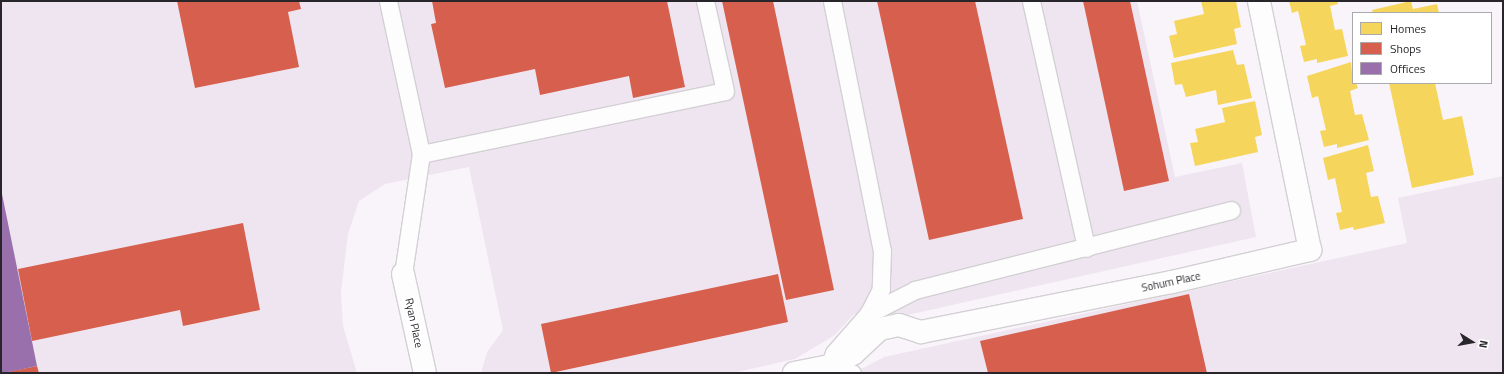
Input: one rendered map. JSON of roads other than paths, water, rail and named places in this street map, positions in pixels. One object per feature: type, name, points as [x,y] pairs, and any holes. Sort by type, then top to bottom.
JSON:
[{"type":"street","name":"Sohum Place","points":[[794,373],[829,366],[853,354],[880,329],[899,325],[921,332],[1172,282],[1310,250],[1259,1]]},
{"type":"street","name":"Ryan Place","points":[[403,274],[425,373]]},
{"type":"lane","points":[[388,1],[421,154],[403,274]]},
{"type":"lane","points":[[421,154],[725,91],[705,1]]},
{"type":"lane","points":[[832,1],[882,251],[881,289],[868,314],[834,353],[829,366],[852,373]]},
{"type":"lane","points":[[1032,1],[1086,248]]},
{"type":"lane","points":[[868,314],[915,290],[1086,248],[1231,210]]}]
